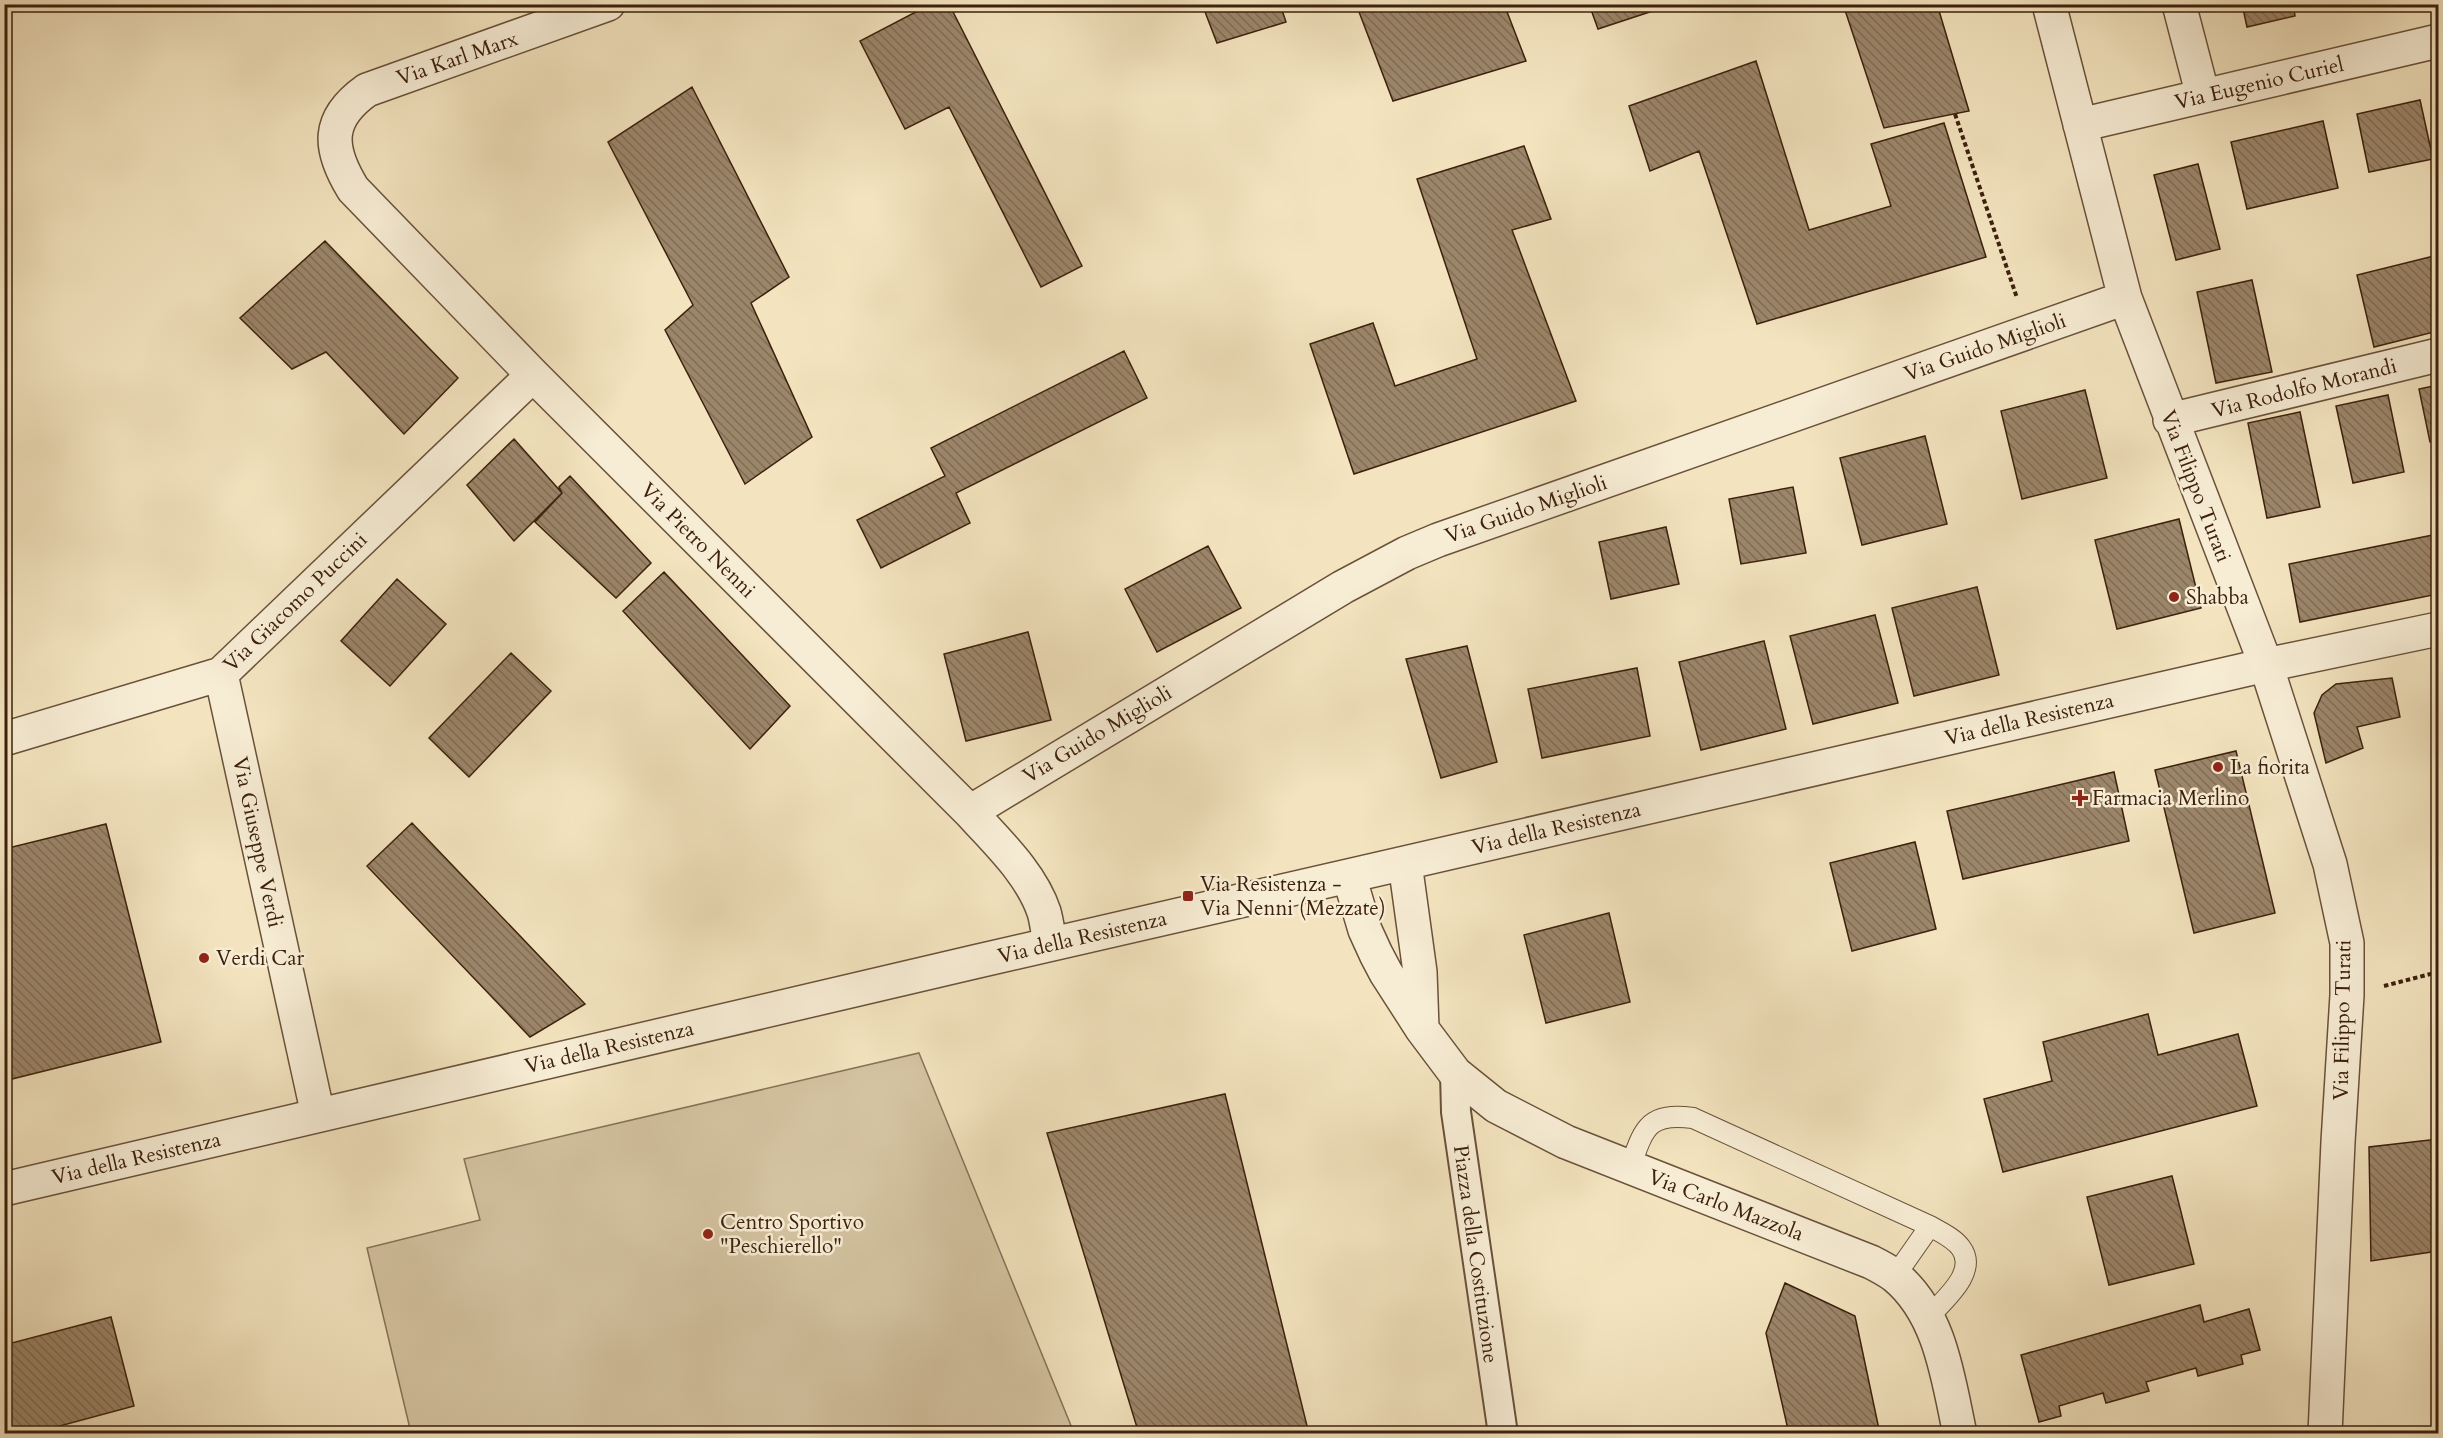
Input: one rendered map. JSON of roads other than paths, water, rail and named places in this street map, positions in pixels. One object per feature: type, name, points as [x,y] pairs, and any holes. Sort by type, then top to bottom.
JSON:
[{"type":"street","name":"Via Karl Marx","points":[[335,143],[339,118],[349,103],[367,90],[608,4]]},
{"type":"street","name":"Via Filippo Turati","points":[[2049,4],[2125,298],[2266,665],[2330,864],[2347,943],[2347,995],[2336,1166],[2325,1434]]},
{"type":"street","points":[[2179,4],[2203,96]]},
{"type":"street","name":"Via Eugenio Curiel","points":[[2080,125],[2439,41]]},
{"type":"street","name":"Via Pietro Nenni","points":[[335,143],[339,167],[353,189],[533,375],[970,812],[1030,884],[1044,912],[1050,944]]},
{"type":"street","name":"Via Guido Miglioli","points":[[970,812],[1343,587],[1407,553],[2125,298]]},
{"type":"street","name":"Via Rodolfo Morandi","points":[[2170,420],[2439,355]]},
{"type":"street","name":"Via Giacomo Puccini","points":[[4,739],[221,674],[533,375]]},
{"type":"street","name":"Via della Resistenza","points":[[4,1189],[1050,944],[2266,665],[2439,629]]},
{"type":"street","name":"Via Giuseppe Verdi","points":[[221,674],[318,1115]]},
{"type":"street","points":[[1405,863],[1420,972],[1422,1029]]},
{"type":"street","name":"Via Carlo Mazzola","points":[[1349,876],[1365,930],[1386,973],[1422,1029],[1455,1073],[1496,1106],[1566,1142],[1871,1262],[1895,1276],[1913,1296],[1939,1340],[1960,1434]]},
{"type":"street","name":"Piazza della Costituzione","points":[[1455,1073],[1456,1112],[1503,1434]]},
{"type":"lane","points":[[1630,1167],[1642,1134],[1653,1122],[1671,1115],[1693,1118],[1930,1226],[1961,1246],[1965,1254],[1965,1271],[1957,1285],[1928,1318]]},
{"type":"lane","points":[[1895,1276],[1930,1226]]},
{"type":"place","name":"Shabba","points":[[2174,597]]},
{"type":"place","name":"La fiorita","points":[[2218,767]]},
{"type":"place","name":"Farmacia Merlino","points":[[2080,798]]},
{"type":"place","name":"Via Resistenza - Via Nenni (Mezzate)","points":[[1188,896]]},
{"type":"place","name":"Verdi Car","points":[[204,958]]},
{"type":"place","name":"Centro Sportivo \"Peschierello\"","points":[[708,1234]]}]
